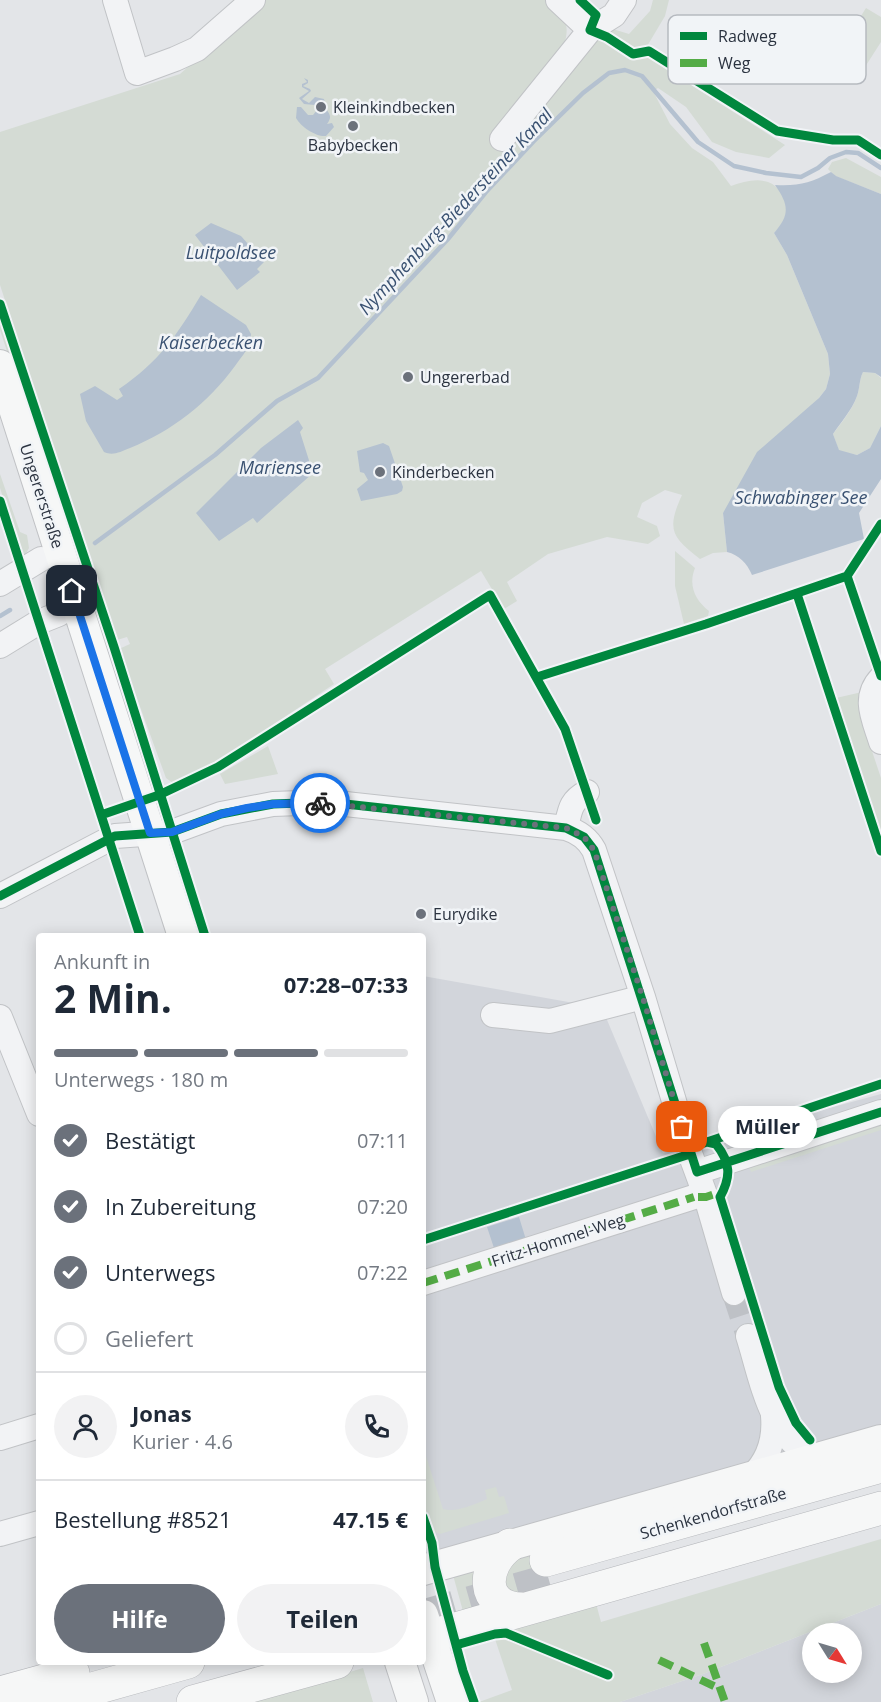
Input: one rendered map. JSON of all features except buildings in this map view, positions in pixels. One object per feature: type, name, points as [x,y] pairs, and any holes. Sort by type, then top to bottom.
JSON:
[{"type":"highway","name":"Schenkendorfstraße","points":[[881,1466],[548,1570],[881,1488]]},
{"type":"highway","points":[[426,1629],[522,1609],[881,1508]]},
{"type":"highway","points":[[605,1602],[881,1527]]},
{"type":"highway","points":[[510,1545],[493,1566],[488,1583],[496,1600],[510,1607],[522,1609]]},
{"type":"highway","points":[[0,1693],[104,1665]]},
{"type":"highway","points":[[46,1702],[177,1665]]},
{"type":"highway","points":[[119,1702],[250,1665]]},
{"type":"highway","points":[[194,1702],[326,1665]]},
{"type":"main road","name":"Ungererstraße","points":[[0,365],[6,402],[139,834],[160,933]]},
{"type":"main road","name":"Ungererstraße","points":[[0,431],[59,614],[139,834],[182,933]]},
{"type":"main road","points":[[426,1569],[881,1440]]},
{"type":"main road","points":[[426,1629],[452,1702]]},
{"type":"main road","points":[[400,1665],[413,1702]]},
{"type":"street","points":[[115,0],[137,73],[197,49],[253,0]]},
{"type":"street","points":[[558,0],[590,30]]},
{"type":"street","points":[[502,139],[590,30],[614,15],[624,0]]},
{"type":"street","points":[[0,584],[41,560]]},
{"type":"street","points":[[0,646],[39,622],[59,614]]},
{"type":"street","points":[[881,678],[874,687],[869,702],[881,742]]},
{"type":"street","points":[[566,828],[571,806],[586,792]]},
{"type":"street","points":[[0,895],[115,836],[172,832],[221,814],[273,804],[327,802],[566,828],[584,837],[594,850],[643,998],[734,1293]]},
{"type":"street","points":[[493,1016],[550,1021],[643,998]]},
{"type":"street","points":[[0,1017],[36,1107]]},
{"type":"street","points":[[697,1172],[881,1112]]},
{"type":"street","name":"Fritz-Hommel-Weg","points":[[426,1282],[694,1197]]},
{"type":"street","points":[[748,1336],[773,1416],[786,1436],[797,1446],[810,1454],[822,1457]]},
{"type":"street","points":[[751,1477],[768,1455],[773,1434],[773,1416]]},
{"type":"street","points":[[0,1438],[36,1427]]},
{"type":"street","points":[[0,1534],[36,1523]]},
{"type":"shaded area","name":"Ungererbad","points":[[263,0],[546,0],[566,25],[564,46],[603,26],[629,34],[650,11],[653,0],[669,0],[665,16],[646,48],[652,60],[668,70],[668,84],[690,84],[785,145],[769,158],[736,152],[712,142],[686,107],[658,88],[653,91],[670,124],[692,148],[713,162],[731,186],[759,180],[768,182],[781,193],[786,205],[785,217],[774,233],[787,255],[828,354],[830,374],[826,389],[723,513],[727,552],[713,553],[700,559],[683,545],[674,532],[673,525],[682,495],[665,490],[642,503],[637,517],[657,526],[660,536],[648,544],[607,537],[548,554],[507,582],[517,601],[504,609],[481,571],[325,669],[334,684],[219,761],[173,783],[166,778],[119,649],[130,644],[127,637],[117,640],[0,285],[0,132],[180,74]]},
{"type":"shaded area","points":[[866,8],[881,17],[881,42],[866,65],[866,15],[862,15]]},
{"type":"shaded area","points":[[846,158],[881,177],[881,194],[835,176],[828,169],[832,162]]},
{"type":"shaded area","points":[[0,314],[108,643],[104,645],[0,330]]},
{"type":"shaded area","points":[[863,372],[875,373],[881,378],[881,426],[870,448],[857,455],[839,451],[833,434],[855,401]]},
{"type":"shaded area","points":[[0,474],[20,532],[27,535],[29,548],[23,559],[0,488]]},
{"type":"shaded area","points":[[675,551],[695,568],[692,580],[694,592],[709,611],[708,616],[684,624],[675,586]]},
{"type":"shaded area","points":[[862,692],[859,712],[881,778],[881,836],[836,698]]},
{"type":"shaded area","points":[[268,746],[278,774],[225,784],[220,774]]},
{"type":"shaded area","points":[[426,977],[602,1008],[663,1153],[881,1094],[881,1427],[426,1566]]},
{"type":"shaded area","points":[[881,1124],[881,1130],[751,1172],[749,1166]]},
{"type":"shaded area","points":[[426,1456],[443,1509],[460,1509],[487,1499],[485,1490],[496,1487],[499,1497],[504,1496],[509,1513],[440,1534],[431,1530],[426,1514]]},
{"type":"shaded area","points":[[881,1539],[881,1604],[833,1623],[802,1623],[802,1635],[703,1674],[620,1702],[479,1702],[512,1690],[493,1633],[594,1596],[601,1622]]},
{"type":"shaded area","points":[[539,1551],[550,1590],[507,1595],[499,1572],[506,1563]]},
{"type":"shaded area","points":[[477,1569],[485,1605],[464,1615],[453,1575]]},
{"type":"shaded area","points":[[881,1604],[881,1702],[620,1702],[703,1674],[802,1635],[802,1683],[862,1683],[862,1623],[833,1623]]},
{"type":"shaded area","points":[[363,1668],[373,1702],[251,1702]]},
{"type":"water","name":"Kleinkindbecken","points":[[304,78],[308,80],[308,83],[303,86],[311,91],[302,99],[309,103],[315,97],[324,99],[330,117],[327,124],[332,123],[334,127],[326,136],[309,131],[296,118],[297,107],[301,107],[308,115],[313,115],[317,110],[315,105],[304,104],[299,98],[309,91],[302,87],[302,84],[307,82]]},
{"type":"water","name":"Schwabinger See","points":[[831,172],[881,194],[881,377],[875,373],[863,372],[855,401],[833,434],[839,450],[857,455],[870,448],[881,426],[881,479],[859,513],[864,539],[752,575],[742,560],[727,552],[723,513],[757,452],[819,398],[826,389],[830,374],[828,354],[787,255],[774,233],[783,221],[786,210],[783,198],[775,185],[804,183]]},
{"type":"water","name":"Luitpoldsee","points":[[211,223],[241,236],[264,262],[257,269],[260,272],[237,290],[195,235]]},
{"type":"water","name":"Kaiserbecken","points":[[201,295],[246,325],[251,334],[246,351],[213,392],[175,424],[123,451],[114,454],[104,452],[86,421],[80,394],[95,386],[117,400],[123,396],[119,389],[145,369],[166,347]]},
{"type":"water","name":"Mariensee","points":[[298,420],[303,428],[300,432],[313,473],[257,523],[253,518],[219,541],[196,513],[261,448]]},
{"type":"water","name":"Kinderbecken","points":[[383,443],[389,446],[403,487],[402,491],[361,501],[357,489],[368,480],[364,473],[360,472],[357,451]]},
{"type":"water","points":[[519,1217],[527,1243],[496,1254],[487,1227]]},
{"type":"waterway","name":"Nymphenburg-Biedersteiner Kanal","points":[[95,543],[215,455],[277,401],[318,378],[448,239],[486,192],[534,141],[583,93],[609,73],[625,70],[642,76],[698,142],[734,166],[801,177],[830,158],[846,152],[858,153],[881,168]]},
{"type":"waterway","name":"Nymphenburg-Biedersteiner Kanal","points":[[0,616],[10,610]]},
{"type":"tunnel","points":[[734,1293],[748,1336]]},
{"type":"tunnel","points":[[426,1615],[550,1580]]},
{"type":"marked path","points":[[698,1197],[706,1197],[723,1191]]},
{"type":"marked path","points":[[426,1282],[694,1197]]},
{"type":"marked path","points":[[704,1643],[725,1702]]},
{"type":"marked path","points":[[659,1660],[720,1689]]},
{"type":"cycle path","points":[[580,0],[596,15],[590,30],[607,37],[633,54],[649,51],[668,63]]},
{"type":"cycle path","points":[[702,84],[777,131],[833,140],[858,140],[881,155]]},
{"type":"cycle path","points":[[0,304],[114,647],[204,933]]},
{"type":"cycle path","points":[[0,501],[139,933]]},
{"type":"cycle path","points":[[537,677],[706,624],[847,576],[881,524]]},
{"type":"cycle path","points":[[847,576],[881,676]]},
{"type":"cycle path","points":[[797,594],[881,851]]},
{"type":"cycle path","points":[[101,815],[159,795],[218,767],[490,595],[565,729],[596,820]]},
{"type":"cycle path","points":[[0,896],[115,836],[172,832],[221,814],[273,804],[327,802],[566,828],[584,837],[594,850],[697,1172],[881,1112]]},
{"type":"cycle path","points":[[704,1143],[881,1084]]},
{"type":"cycle path","points":[[707,1142],[716,1144],[727,1164],[728,1176],[720,1197],[779,1387],[796,1423],[810,1440]]},
{"type":"cycle path","points":[[426,1239],[690,1154]]},
{"type":"cycle path","points":[[426,1526],[463,1671],[474,1702]]},
{"type":"cycle path","points":[[456,1645],[506,1633],[608,1675]]},
{"type":"way so far","points":[[320,803],[566,828],[584,837],[594,850],[643,998],[682,1127]]},
{"type":"place","name":"Kleinkindbecken","points":[[321,107]]},
{"type":"place","name":"Babybecken","points":[[353,126]]},
{"type":"place","name":"Ungererbad","points":[[408,377]]},
{"type":"place","name":"Kinderbecken","points":[[380,472]]},
{"type":"place","name":"Eurydike","points":[[421,914]]},
{"type":"place","name":"Müller","points":[[682,1127]]},
{"type":"route","points":[[72,591],[150,833],[172,832],[221,814],[247,808],[273,804],[320,803]]}]
